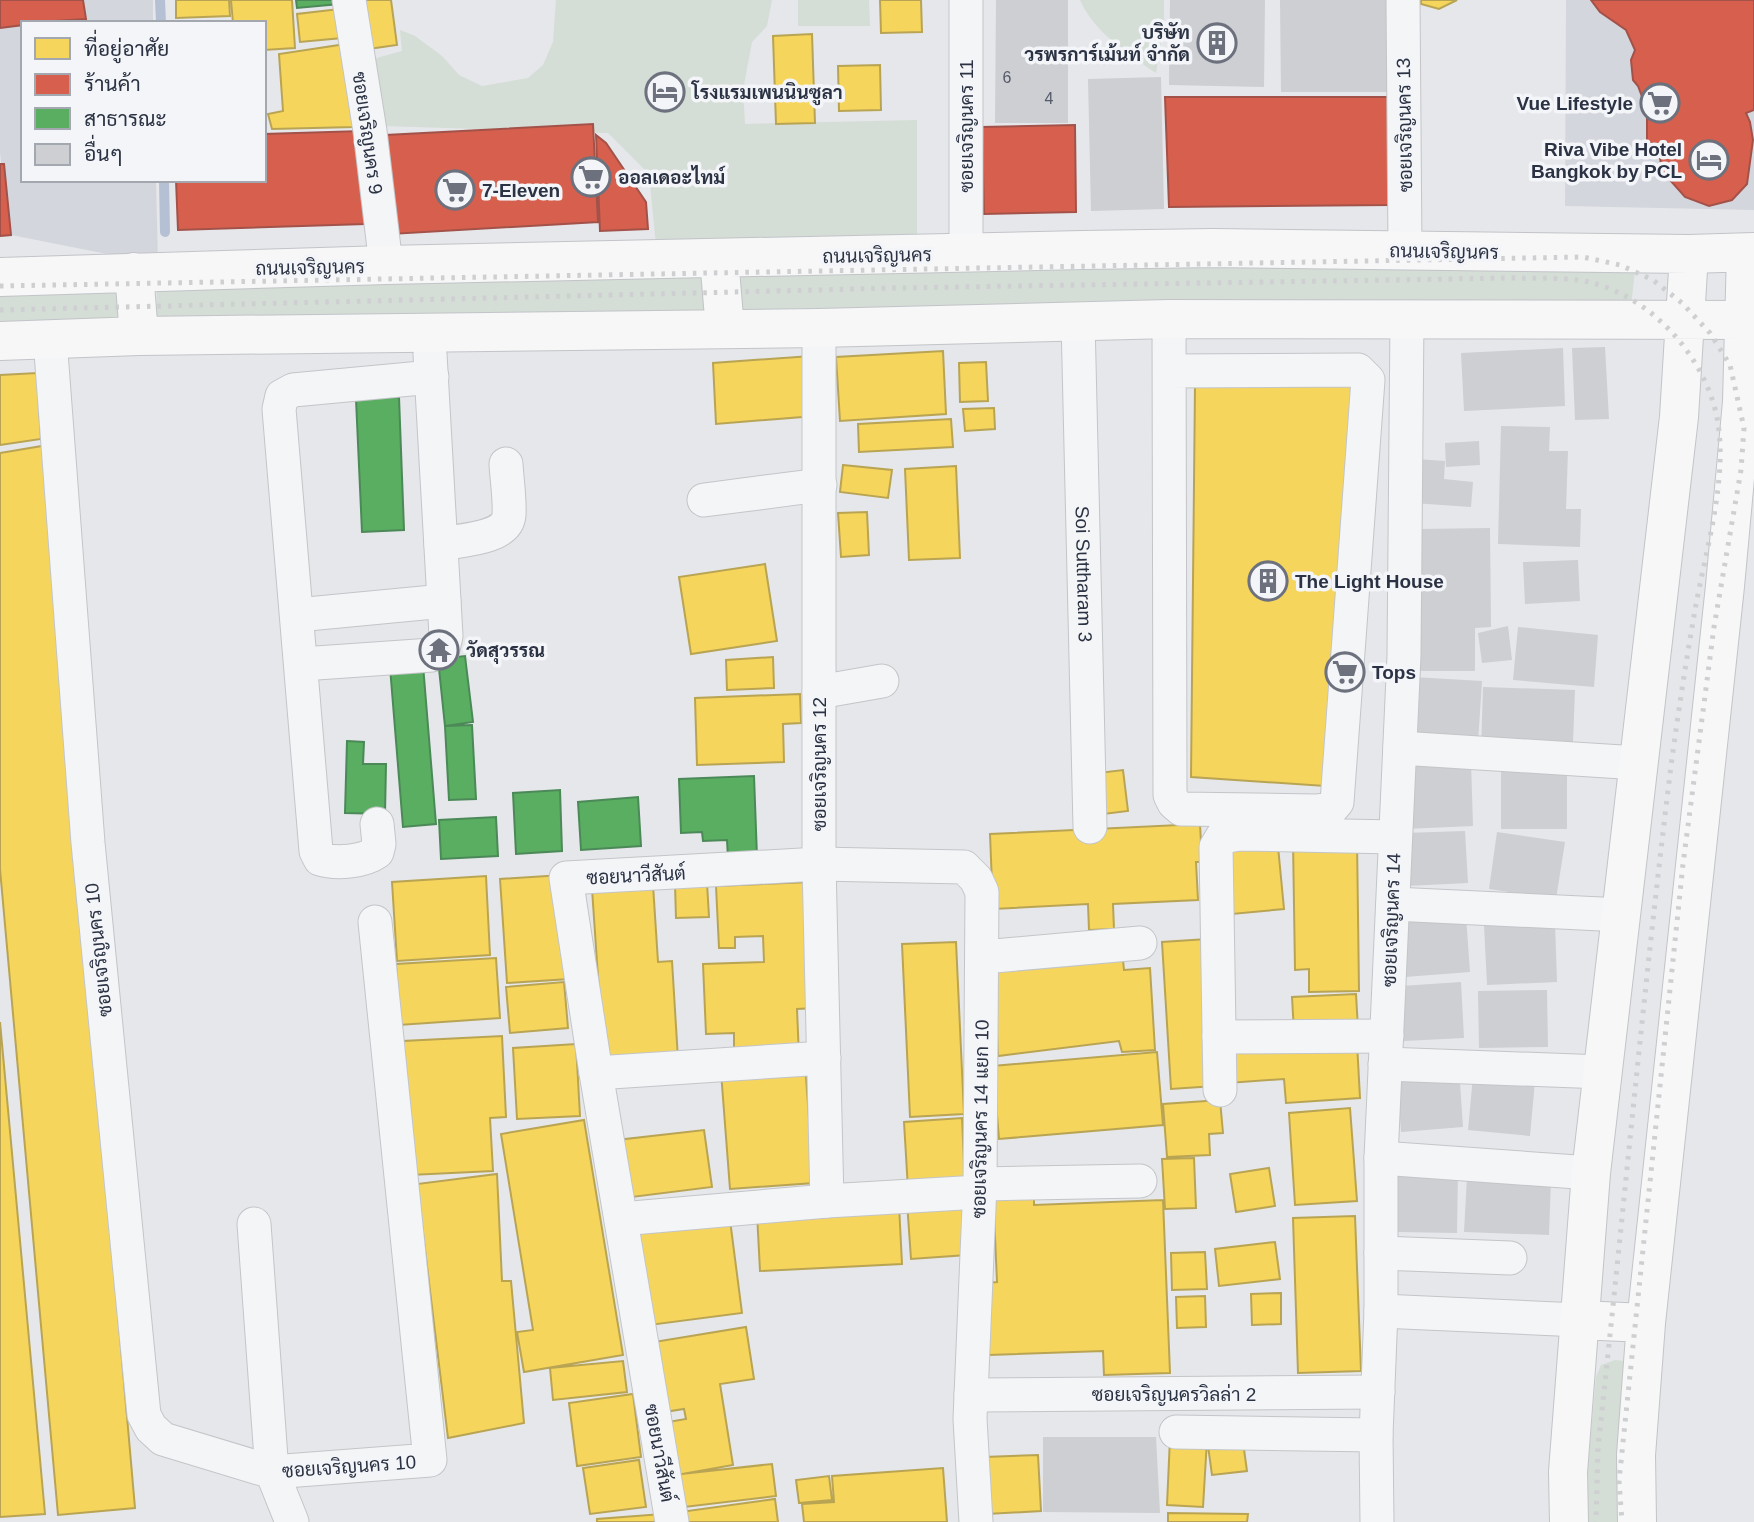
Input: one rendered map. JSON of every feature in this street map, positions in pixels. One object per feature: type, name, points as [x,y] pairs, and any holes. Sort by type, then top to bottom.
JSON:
[{"type":"main road","name":"ถนนเจริญนคร","points":[[0,277],[386,265],[1213,248],[1750,253]]},
{"type":"main road","points":[[1637,1522],[1636,1455],[1646,1323],[1725,586],[1750,320],[1750,253]]},
{"type":"main road","points":[[1569,1522],[1568,1472],[1591,1173],[1679,417],[1687,321],[1689,254]]},
{"type":"main road","points":[[719,258],[725,329]]},
{"type":"main road","points":[[134,272],[139,336]]},
{"type":"main road","points":[[0,341],[139,336],[819,328],[1079,320],[1750,320]]},
{"type":"main road","points":[[1579,1320],[1646,1323]]},
{"type":"street","name":"ซอยเจริญนคร 9","points":[[349,0],[370,131],[386,265]]},
{"type":"street","name":"ซอยเจริญนคร 11","points":[[966,0],[966,253]]},
{"type":"street","name":"ซอยเจริญนคร 13","points":[[1403,0],[1405,250]]},
{"type":"street","name":"ซอยเจริญนคร 14","points":[[1377,1522],[1381,1158],[1404,655],[1408,318]]},
{"type":"street","points":[[1170,319],[1170,372],[1170,795],[1181,809],[1331,809],[1337,802],[1368,380],[1358,370],[1170,372]]},
{"type":"street","name":"Soi Suttharam 3","points":[[1079,320],[1090,827]]},
{"type":"street","name":"ซอยเจริญนคร 12","points":[[819,328],[818,864],[827,1201]]},
{"type":"street","points":[[302,664],[432,655],[443,649],[446,636],[429,334]]},
{"type":"street","name":"ซอยเจริญนคร 10","points":[[50,339],[88,843],[144,1415],[150,1428],[163,1439],[272,1472],[430,1460],[374,922]]},
{"type":"street","points":[[377,824],[377,852],[368,858],[329,862],[320,859],[316,851],[279,409],[282,396],[293,390],[432,377]]},
{"type":"street","points":[[441,544],[495,534],[505,528],[509,518],[506,464]]},
{"type":"street","points":[[704,500],[820,485]]},
{"type":"street","points":[[1357,544],[1405,545]]},
{"type":"street","points":[[297,615],[444,601]]},
{"type":"street","points":[[819,692],[881,681]]},
{"type":"street","points":[[1399,748],[1638,763]]},
{"type":"street","points":[[1220,1090],[1216,847],[1222,838],[1240,834],[1283,833],[1395,837]]},
{"type":"street","name":"ซอยเจริญนคร 14 แยก 10","points":[[818,864],[964,867],[976,879],[982,892],[979,1188],[971,1395],[976,1522]]},
{"type":"street","name":"ซอยนาวีสันต์","points":[[672,1522],[566,878],[818,864]]},
{"type":"street","points":[[1392,904],[1622,915]]},
{"type":"street","points":[[982,957],[1140,943]]},
{"type":"street","points":[[1219,1037],[1386,1050],[1603,1072]]},
{"type":"street","points":[[596,1073],[824,1058]]},
{"type":"street","points":[[1381,1158],[1591,1173]]},
{"type":"street","points":[[621,1219],[979,1188],[1140,1181]]},
{"type":"street","name":"ซอยเจริญนคร 10","points":[[254,1224],[272,1472],[292,1522]]},
{"type":"street","points":[[1381,1253],[1510,1258]]},
{"type":"street","points":[[1381,1311],[1579,1320]]},
{"type":"street","name":"ซอยเจริญนครวิลล่า 2","points":[[971,1395],[1378,1392]]},
{"type":"street","points":[[1176,1432],[1376,1435]]},
{"type":"shaded area","points":[[0,0],[153,0],[153,21],[21,21],[21,182],[156,182],[158,264],[11,235],[0,153]]},
{"type":"shaded area","name":"โรงแรมเพนนินซูลา","points":[[556,0],[772,0],[767,26],[752,42],[743,90],[745,124],[917,120],[917,236],[656,245],[649,174],[608,133],[384,126],[373,59],[402,51],[400,30],[415,36],[442,56],[459,75],[482,86],[528,78],[543,65],[553,42]]},
{"type":"shaded area","points":[[798,0],[869,0],[870,26],[798,26]]},
{"type":"shaded area","points":[[1080,0],[1164,0],[1164,25],[1156,73],[1103,32],[1086,12]]},
{"type":"shaded area","name":"Vue Lifestyle","points":[[1566,0],[1754,0],[1754,210],[1565,206]]},
{"type":"shaded area","points":[[1636,261],[1631,306],[735,320],[730,263]]},
{"type":"shaded area","points":[[710,265],[715,319],[156,324],[157,277]]},
{"type":"shaded area","points":[[124,278],[125,322],[0,326],[0,283]]},
{"type":"shaded area","points":[[1615,1360],[1624,1361],[1627,1522],[1583,1522],[1596,1377],[1601,1365]]},
{"type":"building: ที่อยู่อาศัย","points":[[176,0],[229,0],[230,16],[176,18]]},
{"type":"building: ที่อยู่อาศัย","points":[[231,0],[292,0],[295,48],[266,50],[266,21],[233,21]]},
{"type":"building: ที่อยู่อาศัย","points":[[361,0],[391,0],[397,45],[368,49]]},
{"type":"building: ที่อยู่อาศัย","points":[[880,0],[921,0],[922,32],[881,33]]},
{"type":"building: ที่อยู่อาศัย","points":[[1421,0],[1457,0],[1439,9],[1421,4]]},
{"type":"building: ที่อยู่อาศัย","points":[[339,9],[342,38],[300,42],[297,14]]},
{"type":"building: ที่อยู่อาศัย","points":[[812,34],[815,123],[776,124],[773,36]]},
{"type":"building: ที่อยู่อาศัย","points":[[346,44],[354,127],[272,129],[268,114],[283,111],[279,54]]},
{"type":"building: ที่อยู่อาศัย","points":[[880,65],[881,110],[839,111],[838,66]]},
{"type":"building: ที่อยู่อาศัย","points":[[943,351],[946,414],[840,421],[836,357]]},
{"type":"building: ที่อยู่อาศัย","points":[[811,356],[815,416],[716,424],[713,363]]},
{"type":"building: ที่อยู่อาศัย","points":[[986,362],[988,401],[960,402],[959,363]]},
{"type":"building: ที่อยู่อาศัย","points":[[37,373],[41,439],[0,445],[0,375]]},
{"type":"building: ที่อยู่อาศัย","name":"The Light House","points":[[1361,380],[1325,786],[1191,777],[1195,386]]},
{"type":"building: ที่อยู่อาศัย","points":[[994,408],[995,429],[965,431],[963,409]]},
{"type":"building: ที่อยู่อาศัย","points":[[951,419],[953,447],[859,452],[858,424]]},
{"type":"building: ที่อยู่อาศัย","points":[[42,446],[135,1508],[58,1515],[0,869],[0,453]]},
{"type":"building: ที่อยู่อาศัย","points":[[843,465],[892,470],[888,498],[840,492]]},
{"type":"building: ที่อยู่อาศัย","points":[[956,466],[960,558],[909,560],[905,469]]},
{"type":"building: ที่อยู่อาศัย","points":[[867,512],[869,555],[841,557],[838,513]]},
{"type":"building: ที่อยู่อาศัย","points":[[765,564],[777,641],[691,654],[679,577]]},
{"type":"building: ที่อยู่อาศัย","points":[[773,657],[774,688],[727,690],[726,660]]},
{"type":"building: ที่อยู่อาศัย","points":[[800,694],[801,723],[783,724],[784,762],[697,765],[695,698]]},
{"type":"building: ที่อยู่อาศัย","points":[[1123,770],[1128,811],[1104,814],[1098,773]]},
{"type":"building: ที่อยู่อาศัย","points":[[1200,824],[1202,862],[1196,862],[1198,900],[1113,904],[1114,929],[1089,930],[1088,904],[993,909],[990,834]]},
{"type":"building: ที่อยู่อาศัย","points":[[1277,836],[1284,909],[1232,914],[1225,841]]},
{"type":"building: ที่อยู่อาศัย","points":[[1357,840],[1359,991],[1309,992],[1309,969],[1295,970],[1293,841]]},
{"type":"building: ที่อยู่อาศัย","points":[[562,875],[569,979],[507,983],[500,879]]},
{"type":"building: ที่อยู่อาศัย","points":[[486,876],[490,955],[397,961],[392,882]]},
{"type":"building: ที่อยู่อาศัย","points":[[811,882],[816,1008],[797,1009],[799,1057],[734,1060],[734,1033],[706,1034],[703,964],[764,962],[763,936],[735,937],[735,948],[719,948],[716,886]]},
{"type":"building: ที่อยู่อาศัย","points":[[707,883],[709,917],[676,918],[675,885]]},
{"type":"building: ที่อยู่อาศัย","points":[[653,885],[658,962],[672,961],[678,1059],[604,1064],[592,889]]},
{"type":"building: ที่อยู่อาศัย","points":[[1207,939],[1215,1086],[1171,1089],[1162,942]]},
{"type":"building: ที่อยู่อาศัย","points":[[956,942],[964,1114],[910,1117],[902,944]]},
{"type":"building: ที่อยู่อาศัย","points":[[1122,950],[1124,970],[1150,968],[1155,1050],[1122,1052],[1119,1041],[998,1056],[994,960]]},
{"type":"building: ที่อยู่อาศัย","points":[[496,958],[500,1018],[399,1025],[396,964]]},
{"type":"building: ที่อยู่อาศัย","points":[[564,982],[568,1028],[510,1033],[506,987]]},
{"type":"building: ที่อยู่อาศัย","points":[[1356,994],[1358,1029],[1294,1032],[1292,997]]},
{"type":"building: ที่อยู่อาศัย","points":[[0,1022],[45,1514],[0,1517]]},
{"type":"building: ที่อยู่อาศัย","points":[[502,1036],[506,1117],[490,1118],[493,1171],[410,1175],[403,1041]]},
{"type":"building: ที่อยู่อาศัย","points":[[1357,1043],[1360,1098],[1286,1103],[1284,1079],[1228,1083],[1225,1048]]},
{"type":"building: ที่อยู่อาศัย","points":[[576,1044],[580,1116],[517,1119],[513,1048]]},
{"type":"building: ที่อยู่อาศัย","points":[[1157,1052],[1163,1125],[999,1139],[993,1066]]},
{"type":"building: ที่อยู่อาศัย","points":[[805,1065],[814,1183],[730,1189],[721,1072]]},
{"type":"building: ที่อยู่อาศัย","points":[[1220,1100],[1223,1133],[1209,1134],[1210,1155],[1167,1157],[1163,1104]]},
{"type":"building: ที่อยู่อาศัย","points":[[1350,1108],[1357,1201],[1295,1205],[1289,1113]]},
{"type":"building: ที่อยู่อาศัย","points":[[962,1118],[965,1186],[908,1189],[904,1122]]},
{"type":"building: ที่อยู่อาศัย","points":[[584,1120],[623,1355],[524,1372],[517,1332],[533,1330],[501,1134]]},
{"type":"building: ที่อยู่อาศัย","points":[[704,1130],[712,1187],[624,1198],[617,1140]]},
{"type":"building: ที่อยู่อาศัย","points":[[1194,1158],[1196,1208],[1165,1209],[1162,1159]]},
{"type":"building: ที่อยู่อาศัย","points":[[1269,1168],[1275,1206],[1236,1212],[1230,1174]]},
{"type":"building: ที่อยู่อาศัย","points":[[497,1174],[502,1281],[511,1281],[524,1423],[448,1438],[417,1184]]},
{"type":"building: ที่อยู่อาศัย","points":[[1034,1190],[1034,1205],[1163,1200],[1170,1373],[1104,1375],[1103,1351],[989,1355],[986,1283],[997,1282],[993,1191]]},
{"type":"building: ที่อยู่อาศัย","points":[[964,1198],[967,1255],[911,1259],[907,1202]]},
{"type":"building: ที่อยู่อาศัย","points":[[899,1205],[902,1264],[760,1271],[757,1213]]},
{"type":"building: ที่อยู่อาศัย","points":[[1355,1216],[1361,1371],[1298,1373],[1293,1218]]},
{"type":"building: ที่อยู่อาศัย","points":[[730,1220],[742,1313],[642,1326],[631,1232]]},
{"type":"building: ที่อยู่อาศัย","points":[[1275,1242],[1280,1279],[1219,1286],[1215,1249]]},
{"type":"building: ที่อยู่อาศัย","points":[[1205,1252],[1207,1289],[1172,1290],[1171,1253]]},
{"type":"building: ที่อยู่อาศัย","points":[[1281,1293],[1281,1324],[1252,1325],[1251,1294]]},
{"type":"building: ที่อยู่อาศัย","points":[[1205,1296],[1206,1327],[1177,1328],[1176,1297]]},
{"type":"building: ที่อยู่อาศัย","points":[[746,1327],[754,1379],[720,1384],[733,1465],[671,1476],[662,1423],[686,1419],[684,1409],[658,1413],[648,1343]]},
{"type":"building: ที่อยู่อาศัย","points":[[623,1361],[627,1392],[553,1400],[550,1368]]},
{"type":"building: ที่อยู่อาศัย","points":[[633,1394],[641,1457],[577,1466],[569,1403]]},
{"type":"building: ที่อยู่อาศัย","points":[[1170,1438],[1207,1440],[1203,1507],[1167,1505]]},
{"type":"building: ที่อยู่อาศัย","points":[[1243,1442],[1247,1471],[1212,1475],[1208,1446]]},
{"type":"building: ที่อยู่อาศัย","points":[[1038,1455],[1041,1511],[987,1514],[984,1457]]},
{"type":"building: ที่อยู่อาศัย","points":[[639,1460],[646,1507],[590,1514],[583,1468]]},
{"type":"building: ที่อยู่อาศัย","points":[[772,1464],[776,1496],[676,1508],[672,1475]]},
{"type":"building: ที่อยู่อาศัย","points":[[943,1468],[947,1522],[804,1522],[802,1504],[834,1502],[832,1476]]},
{"type":"building: ที่อยู่อาศัย","points":[[829,1476],[832,1500],[799,1503],[796,1480]]},
{"type":"building: ที่อยู่อาศัย","points":[[775,1499],[778,1522],[681,1522],[680,1512]]},
{"type":"building: ที่อยู่อาศัย","points":[[1168,1513],[1248,1514],[1247,1522],[1168,1522]]},
{"type":"building: ที่อยู่อาศัย","points":[[662,1514],[662,1522],[597,1522],[597,1519]]},
{"type":"building: ร้านค้า","points":[[0,0],[83,0],[86,19],[21,21],[21,25],[0,28]]},
{"type":"building: ร้านค้า","points":[[1591,0],[1754,0],[1754,110],[1746,113],[1753,140],[1747,184],[1732,200],[1709,206],[1685,197],[1662,171],[1658,144],[1647,142],[1647,110],[1633,80],[1631,60],[1635,50],[1626,30],[1600,12]]},
{"type":"building: ร้านค้า","points":[[1165,97],[1390,97],[1390,205],[1169,207]]},
{"type":"building: ร้านค้า","points":[[593,124],[598,222],[391,234],[386,135]]},
{"type":"building: ร้านค้า","points":[[1075,125],[1076,212],[984,214],[982,127]]},
{"type":"building: ร้านค้า","points":[[362,131],[365,224],[178,230],[176,182],[266,182],[266,134]]},
{"type":"building: ร้านค้า","points":[[596,135],[606,143],[646,202],[648,229],[600,231]]},
{"type":"building: ร้านค้า","points":[[0,164],[4,164],[11,235],[0,236]]},
{"type":"building: สาธารณะ","points":[[296,0],[338,0],[339,4],[297,8]]},
{"type":"building: สาธารณะ","points":[[399,397],[404,530],[362,532],[356,399]]},
{"type":"building: สาธารณะ","points":[[465,656],[473,722],[445,726],[438,659]]},
{"type":"building: สาธารณะ","points":[[423,665],[436,824],[403,827],[390,667]]},
{"type":"building: สาธารณะ","points":[[472,725],[476,799],[449,800],[445,726]]},
{"type":"building: สาธารณะ","points":[[347,741],[364,742],[363,764],[386,764],[385,814],[345,813]]},
{"type":"building: สาธารณะ","points":[[754,776],[757,857],[728,858],[727,840],[703,841],[702,832],[681,833],[679,779]]},
{"type":"building: สาธารณะ","points":[[560,790],[562,851],[516,854],[513,793]]},
{"type":"building: สาธารณะ","points":[[638,797],[641,846],[581,850],[578,802]]},
{"type":"building: สาธารณะ","points":[[496,817],[498,856],[441,859],[439,820]]},
{"type":"building: อื่นๆ","points":[[996,0],[1068,0],[1068,123],[995,123]]},
{"type":"building: อื่นๆ","name":"บริษัท วรพรการ์เม้นท์ จำกัด","points":[[1170,0],[1265,0],[1264,87],[1169,85]]},
{"type":"building: อื่นๆ","points":[[1280,0],[1387,0],[1388,92],[1281,92]]},
{"type":"building: อื่นๆ","points":[[1161,77],[1164,209],[1091,211],[1088,79]]},
{"type":"building: อื่นๆ","points":[[1605,347],[1609,419],[1575,420],[1572,348]]},
{"type":"building: อื่นๆ","points":[[1563,348],[1565,406],[1464,411],[1461,353]]},
{"type":"building: อื่นๆ","points":[[1501,426],[1550,427],[1549,451],[1568,451],[1566,509],[1581,509],[1580,547],[1498,544]]},
{"type":"building: อื่นๆ","points":[[1479,441],[1480,465],[1446,467],[1445,443]]},
{"type":"building: อื่นๆ","points":[[1416,459],[1445,461],[1444,479],[1473,482],[1471,507],[1413,503]]},
{"type":"building: อื่นๆ","points":[[1490,528],[1491,627],[1475,628],[1475,671],[1420,671],[1419,529]]},
{"type":"building: อื่นๆ","points":[[1578,560],[1580,601],[1525,604],[1523,562]]},
{"type":"building: อื่นๆ","points":[[1508,626],[1512,660],[1482,663],[1478,633]]},
{"type":"building: อื่นๆ","points":[[1518,627],[1598,635],[1594,687],[1513,680]]},
{"type":"building: อื่นๆ","points":[[1413,677],[1482,681],[1478,743],[1410,738]]},
{"type":"building: อื่นๆ","points":[[1483,687],[1575,690],[1573,742],[1514,740],[1481,752]]},
{"type":"building: อื่นๆ","points":[[1471,761],[1473,826],[1405,829],[1402,764]]},
{"type":"building: อื่นๆ","points":[[1501,770],[1567,770],[1567,829],[1501,829]]},
{"type":"building: อื่นๆ","points":[[1465,831],[1468,883],[1406,886],[1404,833]]},
{"type":"building: อื่นๆ","points":[[1497,832],[1565,842],[1556,899],[1489,889]]},
{"type":"building: อื่นๆ","points":[[1466,916],[1470,972],[1405,977],[1401,920]]},
{"type":"building: อื่นๆ","points":[[1555,922],[1557,982],[1487,985],[1484,925]]},
{"type":"building: อื่นๆ","points":[[1461,982],[1464,1038],[1404,1041],[1401,986]]},
{"type":"building: อื่นๆ","points":[[1547,990],[1548,1047],[1479,1048],[1478,991]]},
{"type":"building: อื่นๆ","points":[[1459,1068],[1463,1127],[1401,1132],[1397,1073]]},
{"type":"building: อื่นๆ","points":[[1473,1076],[1535,1081],[1530,1136],[1468,1130]]},
{"type":"building: อื่นๆ","points":[[1398,1170],[1458,1171],[1457,1233],[1397,1232]]},
{"type":"building: อื่นๆ","points":[[1467,1176],[1551,1179],[1549,1235],[1464,1232]]},
{"type":"building: อื่นๆ","points":[[1043,1437],[1156,1437],[1160,1513],[1043,1512]]},
{"type":"waterway","points":[[160,0],[161,21]]},
{"type":"waterway","points":[[164,182],[165,232]]},
{"type":"railway","points":[[0,286],[1583,257],[1620,265],[1653,280],[1682,303],[1710,333],[1730,365],[1744,428],[1741,470],[1714,627],[1683,864],[1619,1481],[1622,1522]]},
{"type":"railway","points":[[0,310],[896,288],[1512,278],[1584,281],[1606,287],[1646,310],[1680,342],[1705,381],[1718,426],[1719,478],[1685,668],[1671,766],[1598,1447],[1596,1522]]},
{"type":"place","name":"บริษัท วรพรการ์เม้นท์ จำกัด","points":[[1217,43]]},
{"type":"place","name":"โรงแรมเพนนินซูลา","points":[[665,92]]},
{"type":"place","name":"Vue Lifestyle","points":[[1660,103]]},
{"type":"place","name":"Riva Vibe Hotel Bangkok by PCL","points":[[1709,160]]},
{"type":"place","name":"ออลเดอะไทม์","points":[[591,177]]},
{"type":"place","name":"7-Eleven","points":[[455,190]]},
{"type":"place","name":"The Light House","points":[[1268,581]]},
{"type":"place","name":"วัดสุวรรณ","points":[[439,650]]},
{"type":"place","name":"Tops","points":[[1345,672]]}]
